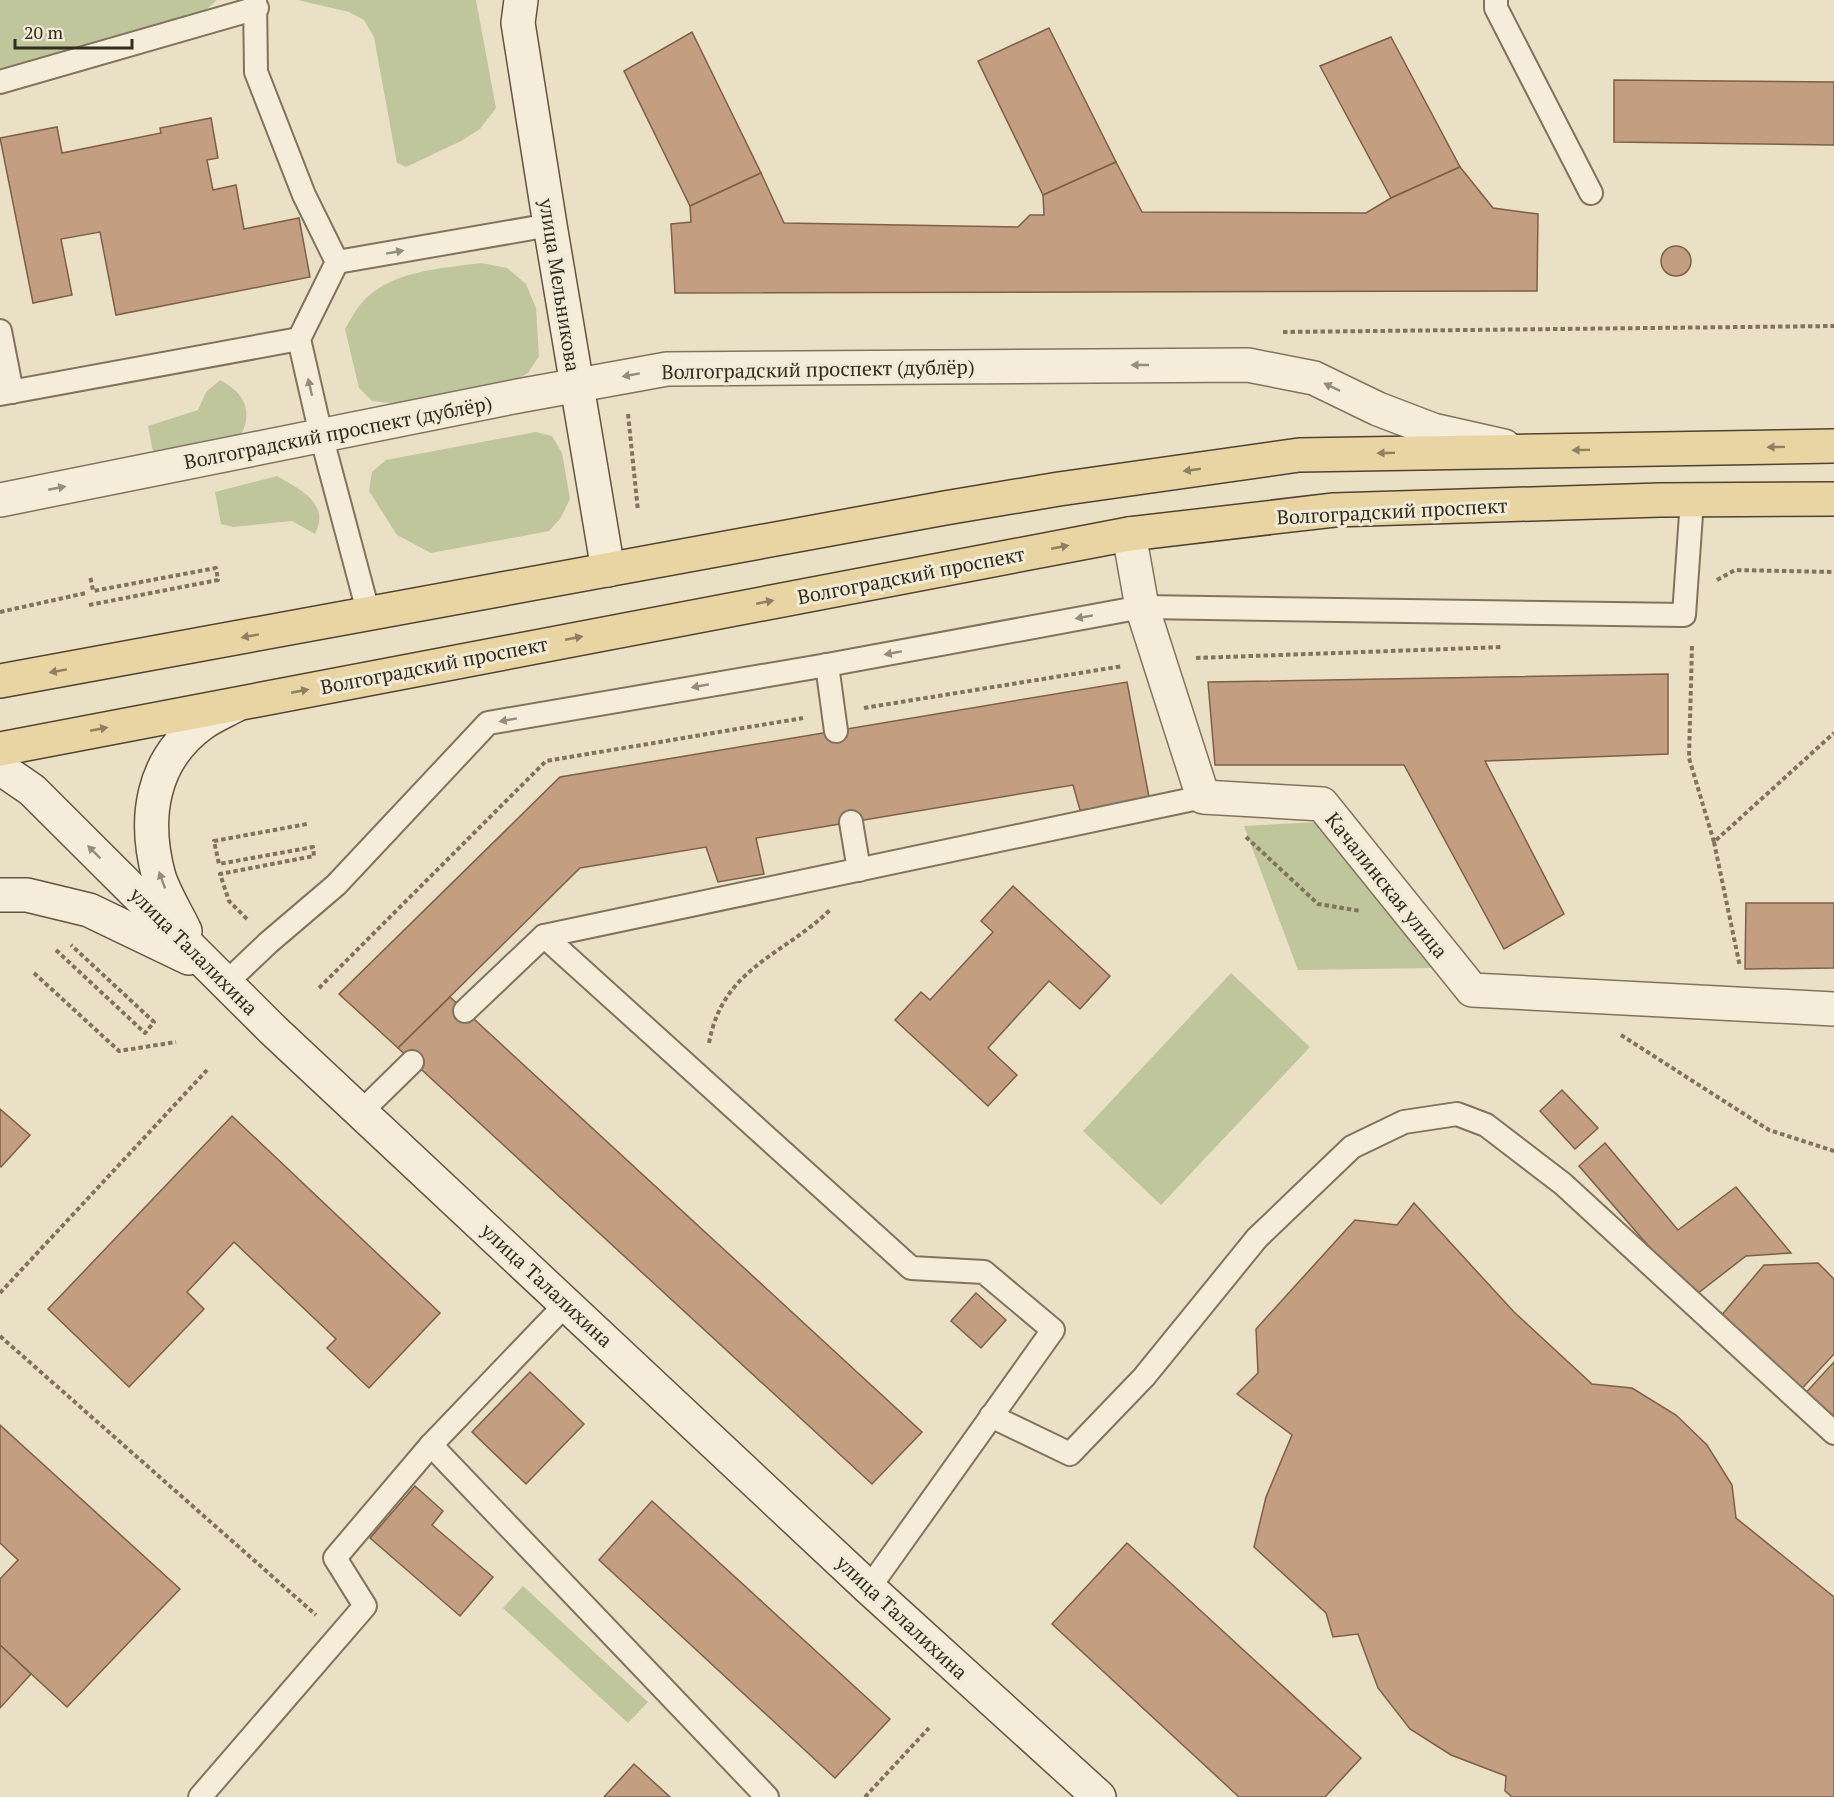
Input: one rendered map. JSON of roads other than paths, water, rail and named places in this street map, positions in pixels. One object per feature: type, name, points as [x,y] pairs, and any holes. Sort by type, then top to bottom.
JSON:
[{"type":"main road","points":[[0,681],[945,508],[1059,489],[1299,455],[1834,446]]},
{"type":"main road","name":"Волгоградский проспект","points":[[0,748],[1129,534],[1334,510],[1692,500],[1834,499]]},
{"type":"street","name":"улица Мельникова","points":[[521,0],[518,23],[608,570]]},
{"type":"street","name":"Волгоградский проспект (дублёр)","points":[[0,500],[321,435],[667,369],[1248,365],[1314,378],[1378,409],[1433,430],[1526,450]]},
{"type":"street","points":[[1129,534],[1142,607],[1203,797]]},
{"type":"street","points":[[211,968],[160,879],[151,838],[152,803],[162,772],[177,748],[203,723],[242,702]]},
{"type":"street","name":"улица Талалихина","points":[[0,768],[32,790],[361,1113],[567,1303],[869,1588],[1099,1797]]},
{"type":"street","name":"Качалинская улица","points":[[1203,797],[1322,804],[1472,990],[1834,1009]]},
{"type":"street","points":[[0,895],[27,895],[89,910],[211,968]]},
{"type":"lane","points":[[1496,0],[1496,8],[1591,193]]},
{"type":"lane","points":[[0,82],[256,4],[256,72],[304,195],[337,262]]},
{"type":"lane","points":[[337,262],[550,225]]},
{"type":"lane","points":[[337,262],[299,339],[321,435],[369,615]]},
{"type":"lane","points":[[0,331],[6,393],[299,339]]},
{"type":"lane","points":[[211,968],[268,943],[336,885],[488,723],[827,665],[1142,607],[1684,615],[1692,500]]},
{"type":"lane","points":[[827,665],[835,722]]},
{"type":"lane","points":[[465,1011],[544,936],[1203,797]]},
{"type":"lane","points":[[851,822],[859,870]]},
{"type":"lane","points":[[544,936],[911,1268],[984,1272],[1053,1330],[869,1588]]},
{"type":"lane","points":[[361,1113],[412,1062]]},
{"type":"lane","points":[[991,1416],[1070,1454],[1144,1377],[1257,1238],[1352,1147],[1404,1122],[1457,1114],[1486,1125],[1563,1184],[1834,1433]]},
{"type":"lane","points":[[200,1797],[365,1605],[335,1558],[430,1445],[567,1303]]},
{"type":"lane","points":[[430,1445],[767,1797]]}]
